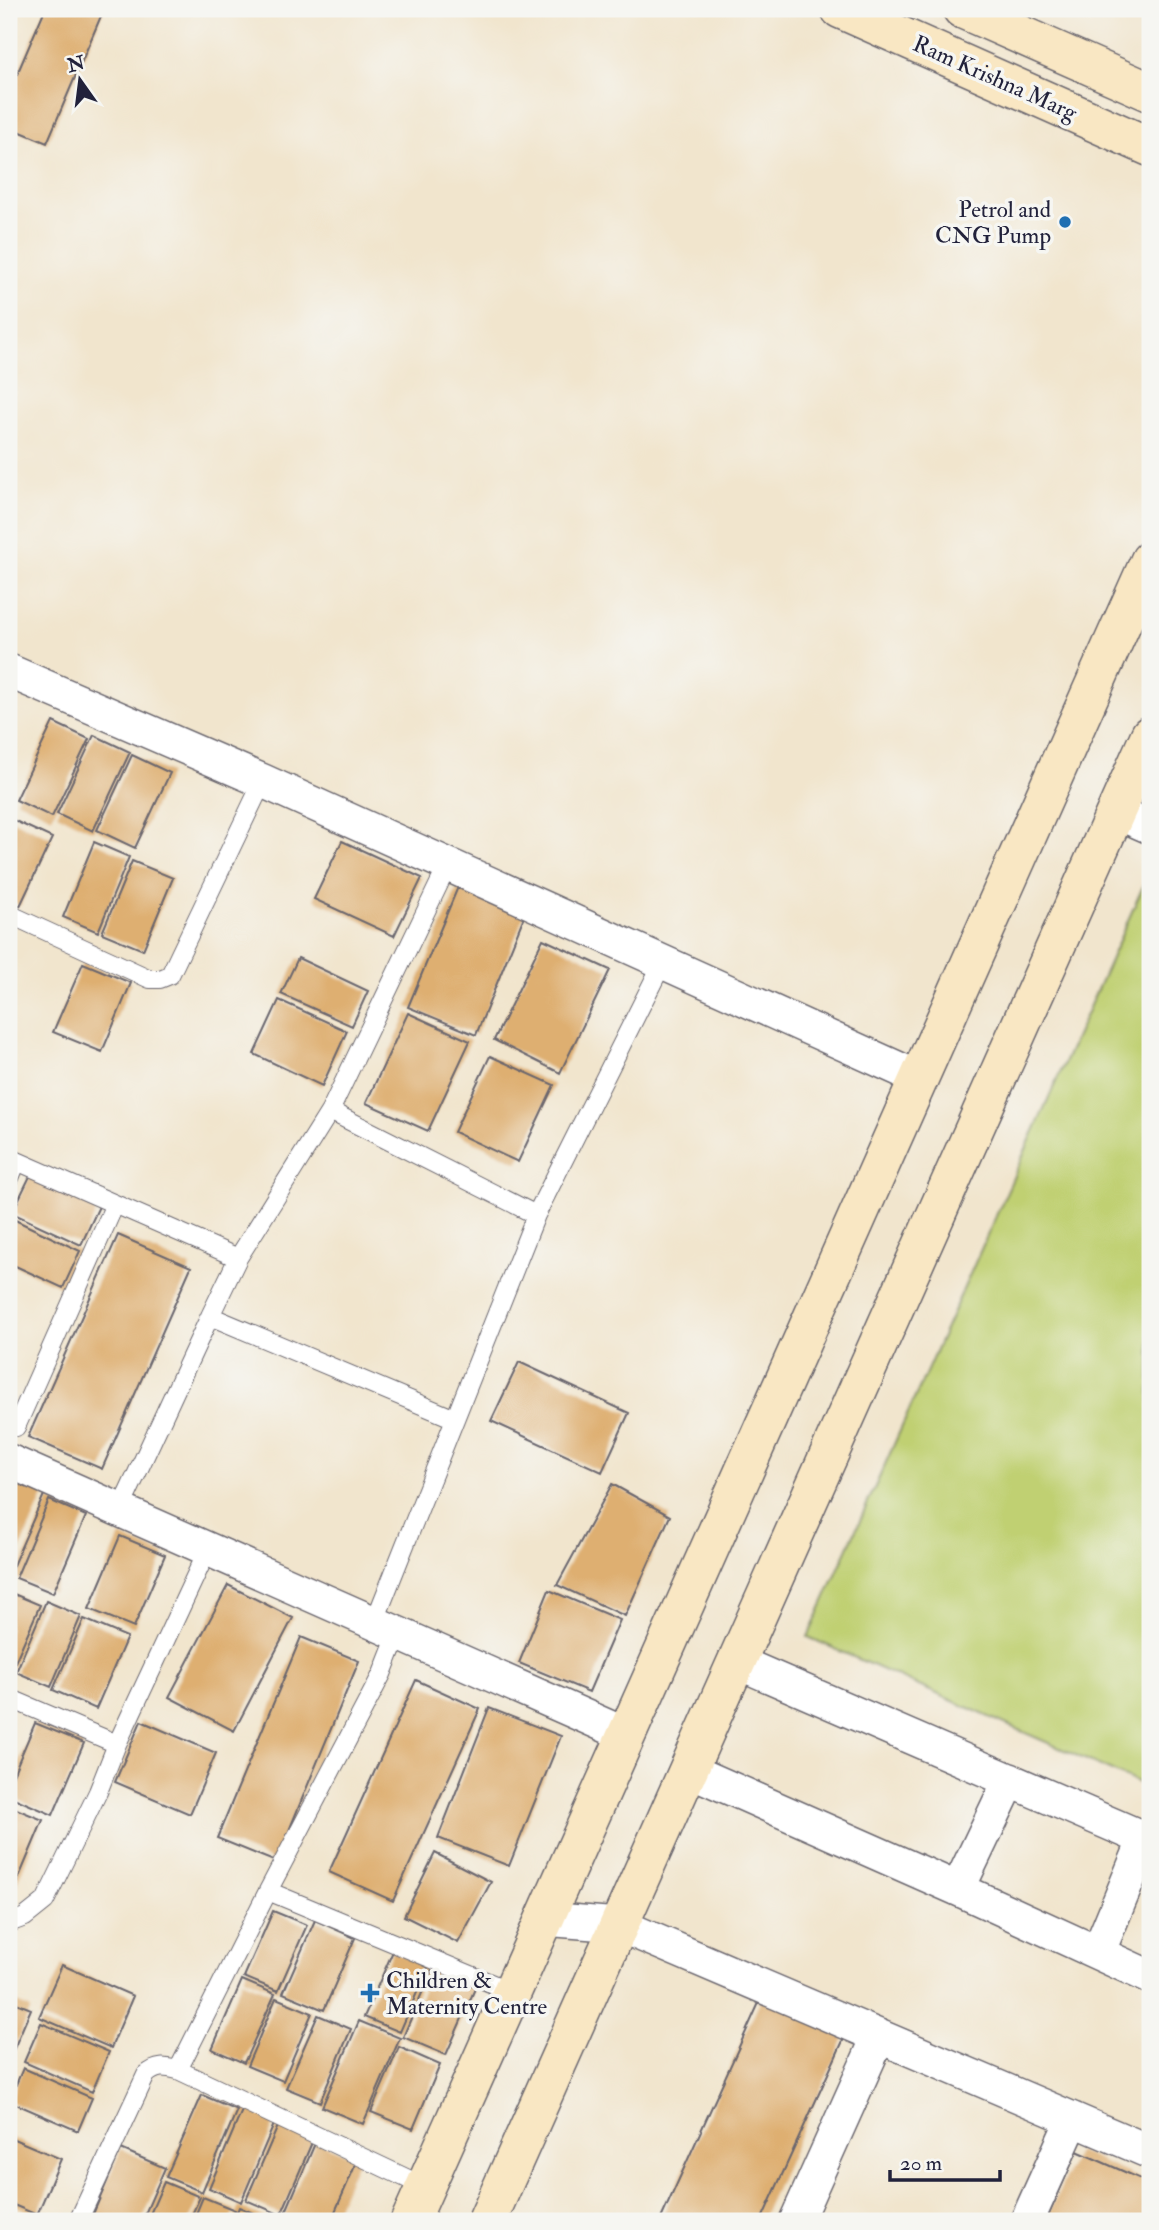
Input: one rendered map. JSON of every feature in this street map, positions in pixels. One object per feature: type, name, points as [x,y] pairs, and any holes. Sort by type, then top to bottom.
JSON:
[{"type":"street","name":"Ram Krishna Marg","points":[[840,9],[1150,147]]},
{"type":"street","points":[[962,9],[1150,92]]},
{"type":"street","points":[[410,2221],[1150,560]]},
{"type":"street","points":[[11,678],[263,781],[662,964],[919,1078]]},
{"type":"street","points":[[487,2221],[1150,734]]},
{"type":"street","points":[[1116,812],[1150,827]]},
{"type":"street","points":[[9,1461],[627,1735]]},
{"type":"street","points":[[737,1662],[1148,1840],[1098,1953]]},
{"type":"street","points":[[689,1770],[958,1889],[1150,1978]]},
{"type":"street","points":[[958,1889],[1010,1780]]},
{"type":"street","points":[[544,1919],[619,1925],[1150,2152]]},
{"type":"street","points":[[796,2221],[879,2036]]},
{"type":"street","points":[[1027,2221],[1073,2119]]},
{"type":"lane","points":[[9,914],[150,979],[170,975],[263,781]]},
{"type":"lane","points":[[119,1512],[238,1258],[330,1111],[449,865]]},
{"type":"lane","points":[[178,2070],[382,1674],[386,1628],[454,1419],[536,1214],[662,964]]},
{"type":"lane","points":[[330,1111],[536,1214]]},
{"type":"lane","points":[[9,1180],[13,1159],[238,1258]]},
{"type":"lane","points":[[16,1427],[115,1204]]},
{"type":"lane","points":[[210,1316],[454,1419]]},
{"type":"lane","points":[[9,1923],[25,1917],[45,1901],[98,1792],[117,1744],[208,1549]]},
{"type":"lane","points":[[9,1698],[117,1744]]},
{"type":"lane","points":[[268,1891],[487,1982],[513,1990]]},
{"type":"lane","points":[[78,2221],[146,2075],[153,2068],[161,2067],[178,2070],[425,2187]]},
{"type":"green space","points":[[1150,871],[1150,1788],[808,1637]]},
{"type":"building","points":[[45,9],[104,9],[47,143],[9,127],[9,93]]},
{"type":"building","points":[[53,722],[89,739],[52,817],[16,800]]},
{"type":"building","points":[[94,735],[130,752],[93,831],[57,814]]},
{"type":"building","points":[[132,755],[170,773],[135,848],[97,830]]},
{"type":"building","points":[[13,820],[52,838],[20,906],[9,900],[9,829]]},
{"type":"building","points":[[342,841],[422,878],[394,936],[314,899]]},
{"type":"building","points":[[94,842],[129,857],[98,932],[63,917]]},
{"type":"building","points":[[132,861],[173,878],[143,950],[102,933]]},
{"type":"building","points":[[460,882],[527,909],[476,1035],[408,1007]]},
{"type":"building","points":[[543,939],[610,970],[560,1073],[494,1040]]},
{"type":"building","points":[[298,958],[368,991],[352,1026],[281,994]]},
{"type":"building","points":[[83,963],[131,983],[102,1052],[53,1032]]},
{"type":"building","points":[[279,1000],[347,1031],[322,1086],[254,1054]]},
{"type":"building","points":[[408,1013],[470,1041],[428,1131],[366,1103]]},
{"type":"building","points":[[490,1056],[554,1085],[518,1162],[454,1132]]},
{"type":"building","points":[[33,1170],[101,1202],[81,1245],[12,1213]]},
{"type":"building","points":[[13,1219],[80,1251],[63,1288],[9,1263],[9,1228]]},
{"type":"building","points":[[118,1235],[191,1267],[102,1469],[28,1437]]},
{"type":"building","points":[[519,1362],[629,1413],[602,1472],[491,1421]]},
{"type":"building","points":[[12,1474],[47,1488],[11,1570],[9,1482]]},
{"type":"building","points":[[612,1484],[670,1516],[625,1616],[557,1585]]},
{"type":"building","points":[[49,1500],[86,1516],[53,1593],[16,1578]]},
{"type":"building","points":[[120,1536],[165,1555],[134,1627],[89,1609]]},
{"type":"building","points":[[228,1585],[293,1618],[234,1731],[169,1697]]},
{"type":"building","points":[[549,1590],[620,1620],[589,1692],[519,1663]]},
{"type":"building","points":[[9,1592],[40,1605],[12,1669],[9,1667]]},
{"type":"building","points":[[46,1601],[81,1616],[51,1687],[16,1672]]},
{"type":"building","points":[[84,1619],[127,1637],[96,1709],[53,1690]]},
{"type":"building","points":[[301,1637],[359,1661],[276,1862],[217,1838]]},
{"type":"building","points":[[416,1680],[480,1709],[393,1901],[329,1872]]},
{"type":"building","points":[[489,1708],[561,1736],[509,1866],[438,1838]]},
{"type":"building","points":[[141,1721],[216,1753],[190,1814],[115,1782]]},
{"type":"building","points":[[35,1723],[84,1743],[53,1815],[9,1796],[9,1784]]},
{"type":"building","points":[[9,1806],[43,1820],[9,1901]]},
{"type":"building","points":[[435,1853],[491,1882],[458,1943],[404,1916]]},
{"type":"building","points":[[273,1911],[307,1925],[278,1991],[244,1977]]},
{"type":"building","points":[[315,1920],[355,1938],[324,2010],[283,1993]]},
{"type":"building","points":[[393,1951],[428,1967],[400,2032],[364,2017]]},
{"type":"building","points":[[62,1965],[133,1996],[111,2048],[39,2017]]},
{"type":"building","points":[[434,1965],[477,1984],[446,2055],[403,2037]]},
{"type":"building","points":[[242,1980],[275,1994],[244,2063],[212,2049]]},
{"type":"building","points":[[763,1994],[847,2032],[761,2221],[660,2221]]},
{"type":"building","points":[[276,1998],[312,2013],[283,2081],[247,2066]]},
{"type":"building","points":[[9,2000],[31,2009],[9,2060]]},
{"type":"building","points":[[318,2015],[351,2029],[320,2102],[286,2088]]},
{"type":"building","points":[[359,2021],[400,2038],[363,2124],[322,2107]]},
{"type":"building","points":[[41,2023],[109,2052],[92,2092],[24,2062]]},
{"type":"building","points":[[399,2047],[440,2065],[413,2129],[371,2112]]},
{"type":"building","points":[[23,2068],[92,2098],[78,2131],[9,2101]]},
{"type":"building","points":[[202,2095],[237,2110],[202,2192],[166,2177]]},
{"type":"building","points":[[243,2108],[275,2122],[241,2202],[209,2188]]},
{"type":"building","points":[[278,2126],[313,2140],[281,2215],[246,2200]]},
{"type":"building","points":[[9,2137],[61,2159],[37,2215],[9,2203]]},
{"type":"building","points":[[316,2141],[358,2159],[331,2221],[298,2221],[284,2216]]},
{"type":"building","points":[[121,2149],[165,2168],[142,2221],[90,2221]]},
{"type":"building","points":[[1077,2151],[1150,2183],[1150,2221],[1046,2221]]},
{"type":"building","points":[[164,2182],[200,2197],[189,2221],[147,2221]]},
{"type":"building","points":[[203,2197],[235,2210],[230,2221],[193,2221]]},
{"type":"building","points":[[239,2207],[272,2221],[233,2221]]},
{"type":"place","name":"Petrol and CNG Pump","points":[[1065,222]]},
{"type":"place","name":"Children & Maternity Centre","points":[[370,1993]]}]
